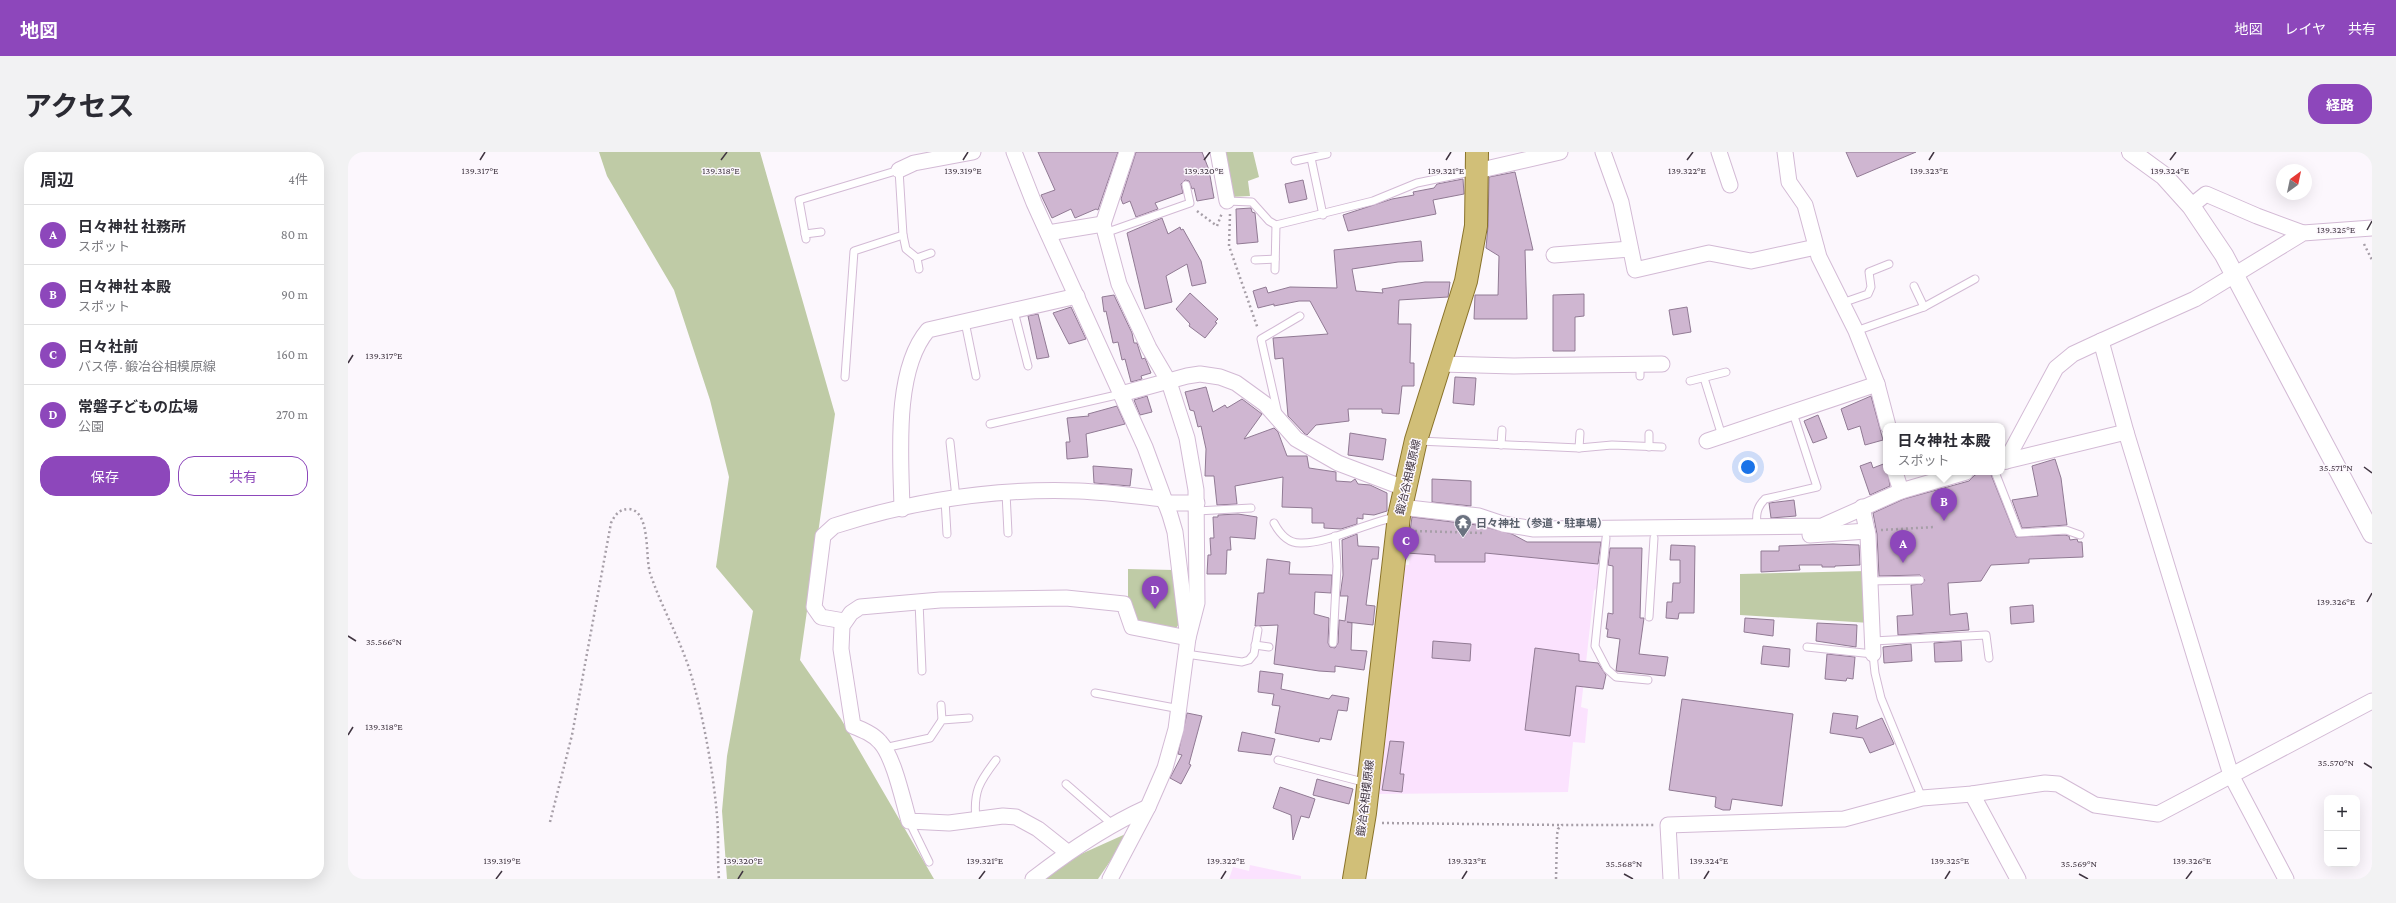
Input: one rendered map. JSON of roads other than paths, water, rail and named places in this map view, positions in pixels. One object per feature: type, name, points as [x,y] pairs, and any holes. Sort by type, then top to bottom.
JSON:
[{"type":"main road","name":"鍛冶谷相模原線","points":[[1354,879],[1363,823],[1404,511],[1416,440],[1456,320],[1472,253],[1476,226],[1477,161]]},
{"type":"street","points":[[899,170],[914,163],[973,152]]},
{"type":"street","points":[[1014,152],[1048,233],[1145,447],[1175,532],[1188,638]]},
{"type":"street","points":[[1110,879],[1148,807],[1165,768],[1180,709],[1188,638],[1197,604],[1197,507],[1193,464],[1169,382],[1131,313],[1120,284],[1104,229],[1127,152]]},
{"type":"street","points":[[1218,152],[1228,201]]},
{"type":"street","points":[[1477,161],[1560,152]]},
{"type":"street","points":[[1603,152],[1621,202],[1635,270],[1709,253],[1751,261],[1816,247]]},
{"type":"street","points":[[1719,152],[1730,185]]},
{"type":"street","points":[[1784,152],[1789,182],[1805,205],[1816,247],[1856,332],[1877,384],[1887,423]]},
{"type":"street","points":[[2131,152],[2164,176],[2191,206],[2224,255],[2372,534]]},
{"type":"street","points":[[2191,206],[2206,194],[2257,216],[2303,233],[2357,231],[2372,228]]},
{"type":"street","points":[[1048,233],[1104,229]]},
{"type":"street","points":[[2005,460],[2056,368],[2073,354],[2195,299],[2233,274],[2303,233]]},
{"type":"street","points":[[1554,255],[1571,248],[1630,249]]},
{"type":"street","points":[[902,508],[901,407],[918,342],[928,330],[1077,296]]},
{"type":"street","points":[[2101,341],[2126,432],[2231,775],[2286,879]]},
{"type":"street","points":[[1441,364],[1514,366],[1573,370],[1640,370],[1662,364]]},
{"type":"street","points":[[1121,394],[1200,374],[1220,377],[1236,383],[1265,404],[1296,439],[1338,463],[1404,511],[1479,516],[1503,524],[1534,529],[1606,533],[1758,532],[1822,526],[1868,531]]},
{"type":"street","points":[[1707,441],[1877,384]]},
{"type":"street","points":[[2005,462],[2126,432]]},
{"type":"street","points":[[1896,475],[1900,491]]},
{"type":"street","points":[[1834,528],[1862,507],[1900,491],[1956,475]]},
{"type":"street","points":[[844,621],[821,617],[814,607],[823,536],[834,526],[902,508],[950,499],[1006,493],[1078,491],[1164,501],[1197,507]]},
{"type":"street","points":[[1862,507],[1868,531],[1873,647]]},
{"type":"street","points":[[1067,852],[1038,829],[1016,817],[1003,816],[949,823],[909,821],[893,767],[881,742],[865,730],[853,726],[841,649],[842,626],[844,621],[860,607],[919,602],[1066,598],[1124,604],[1132,627],[1188,638]]},
{"type":"street","points":[[1670,879],[1668,824],[1844,819],[1922,798],[1972,794],[2045,783],[2058,784],[2095,805],[2158,814],[2372,701]]},
{"type":"street","points":[[1972,794],[2018,879]]},
{"type":"street","points":[[1033,879],[1067,852],[1112,824],[1148,807]]},
{"type":"lane","points":[[1294,161],[1327,154]]},
{"type":"lane","points":[[1311,158],[1323,214]]},
{"type":"lane","points":[[1228,201],[1252,202],[1269,221],[1276,225],[1372,201],[1477,161]]},
{"type":"lane","points":[[821,232],[805,236],[799,200],[899,170],[903,235],[906,249],[917,258],[919,269]]},
{"type":"lane","points":[[1104,229],[1190,203],[1186,185]]},
{"type":"lane","points":[[1275,270],[1276,225]]},
{"type":"lane","points":[[845,377],[854,251],[903,235]]},
{"type":"lane","points":[[917,258],[931,254]]},
{"type":"lane","points":[[1255,260],[1275,259]]},
{"type":"lane","points":[[1842,303],[1868,294],[1871,287],[1869,272],[1889,264]]},
{"type":"lane","points":[[1856,332],[1924,307],[1975,279]]},
{"type":"lane","points":[[1914,286],[1924,307]]},
{"type":"lane","points":[[1014,311],[1028,366]]},
{"type":"lane","points":[[1278,417],[1261,339],[1300,316]]},
{"type":"lane","points":[[965,322],[976,376]]},
{"type":"lane","points":[[1690,381],[1726,372]]},
{"type":"lane","points":[[1704,378],[1722,436]]},
{"type":"lane","points":[[990,424],[1121,394]]},
{"type":"lane","points":[[1758,532],[1756,513],[1759,504],[1765,498],[1817,487],[1793,413]]},
{"type":"lane","points":[[1500,444],[1502,430]]},
{"type":"lane","points":[[1579,448],[1580,433]]},
{"type":"lane","points":[[1649,434],[1649,447]]},
{"type":"lane","points":[[1416,440],[1579,448],[1612,444],[1662,447]]},
{"type":"lane","points":[[947,534],[950,499],[950,442]]},
{"type":"lane","points":[[1996,475],[2019,533],[2066,530],[2080,535]]},
{"type":"lane","points":[[1006,493],[1008,533]]},
{"type":"lane","points":[[1197,507],[1251,508]]},
{"type":"lane","points":[[1274,523],[1280,534],[1288,540],[1302,543],[1335,536],[1404,511]]},
{"type":"lane","points":[[1606,533],[1595,646],[1607,669],[1616,677],[1648,680]]},
{"type":"lane","points":[[1650,618],[1654,533]]},
{"type":"lane","points":[[1333,643],[1337,566],[1335,536]]},
{"type":"lane","points":[[1870,581],[1920,580]]},
{"type":"lane","points":[[919,602],[922,671]]},
{"type":"lane","points":[[1186,654],[1242,662],[1249,660],[1254,654],[1258,630]]},
{"type":"lane","points":[[1807,646],[1873,647],[1986,636],[1989,658]]},
{"type":"lane","points":[[1255,645],[1269,647]]},
{"type":"lane","points":[[1873,647],[1874,673],[1881,698],[1922,798]]},
{"type":"lane","points":[[1096,693],[1180,709]]},
{"type":"lane","points":[[884,748],[930,738],[942,720],[941,705]]},
{"type":"lane","points":[[942,720],[969,718]]},
{"type":"lane","points":[[976,820],[974,800],[979,785],[996,760]]},
{"type":"lane","points":[[1278,760],[1368,783]]},
{"type":"lane","points":[[1066,784],[1112,824]]},
{"type":"lane","points":[[909,821],[930,862]]},
{"type":"place","name":"日々神社 本殿","points":[[1944,521]]},
{"type":"place","name":"日々神社（参道・駐車場）","points":[[1463,538]]},
{"type":"place","name":"日々社前","points":[[1406,560]]},
{"type":"place","name":"日々神社 社務所","points":[[1903,563]]},
{"type":"place","name":"常磐子どもの広場","points":[[1155,609]]}]
